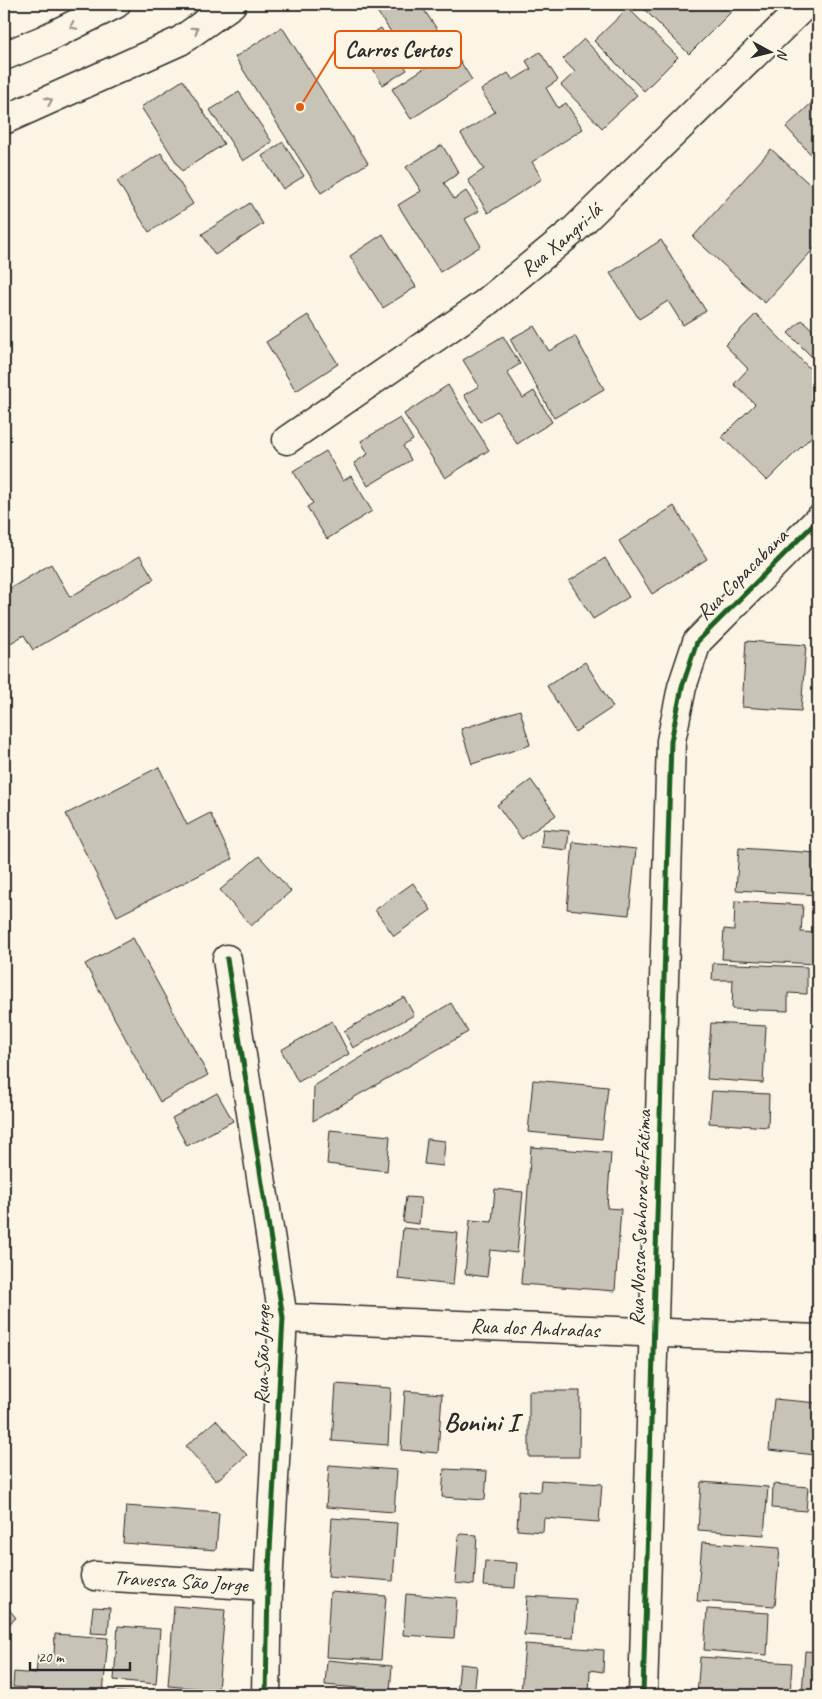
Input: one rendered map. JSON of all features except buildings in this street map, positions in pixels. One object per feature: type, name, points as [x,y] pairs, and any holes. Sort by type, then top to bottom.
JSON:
[{"type":"street","points":[[4,56],[43,40],[116,4]]},
{"type":"street","points":[[4,120],[180,41],[232,4]]},
{"type":"street","name":"Rua Xangri-lá","points":[[287,440],[484,304],[574,230],[808,9]]},
{"type":"street","name":"Rua Copacabana","points":[[671,741],[682,687],[697,642],[818,520]]},
{"type":"street","name":"Rua Nossa Senhora de Fátima","points":[[643,1695],[671,741]]},
{"type":"street","name":"Rua São Jorge","points":[[227,959],[283,1318],[268,1586],[266,1695]]},
{"type":"street","name":"Rua dos Andradas","points":[[283,1318],[818,1339]]},
{"type":"street","name":"Travessa São Jorge","points":[[95,1576],[268,1586]]},
{"type":"cycle path","points":[[643,1695],[671,741],[682,687],[697,642],[818,520]]},
{"type":"cycle path","points":[[227,959],[283,1318],[268,1586],[266,1695]]},
{"type":"place","name":"Carros Certos","points":[[300,107]]},
{"type":"district","name":"Bonini I","points":[[481,1422]]}]
